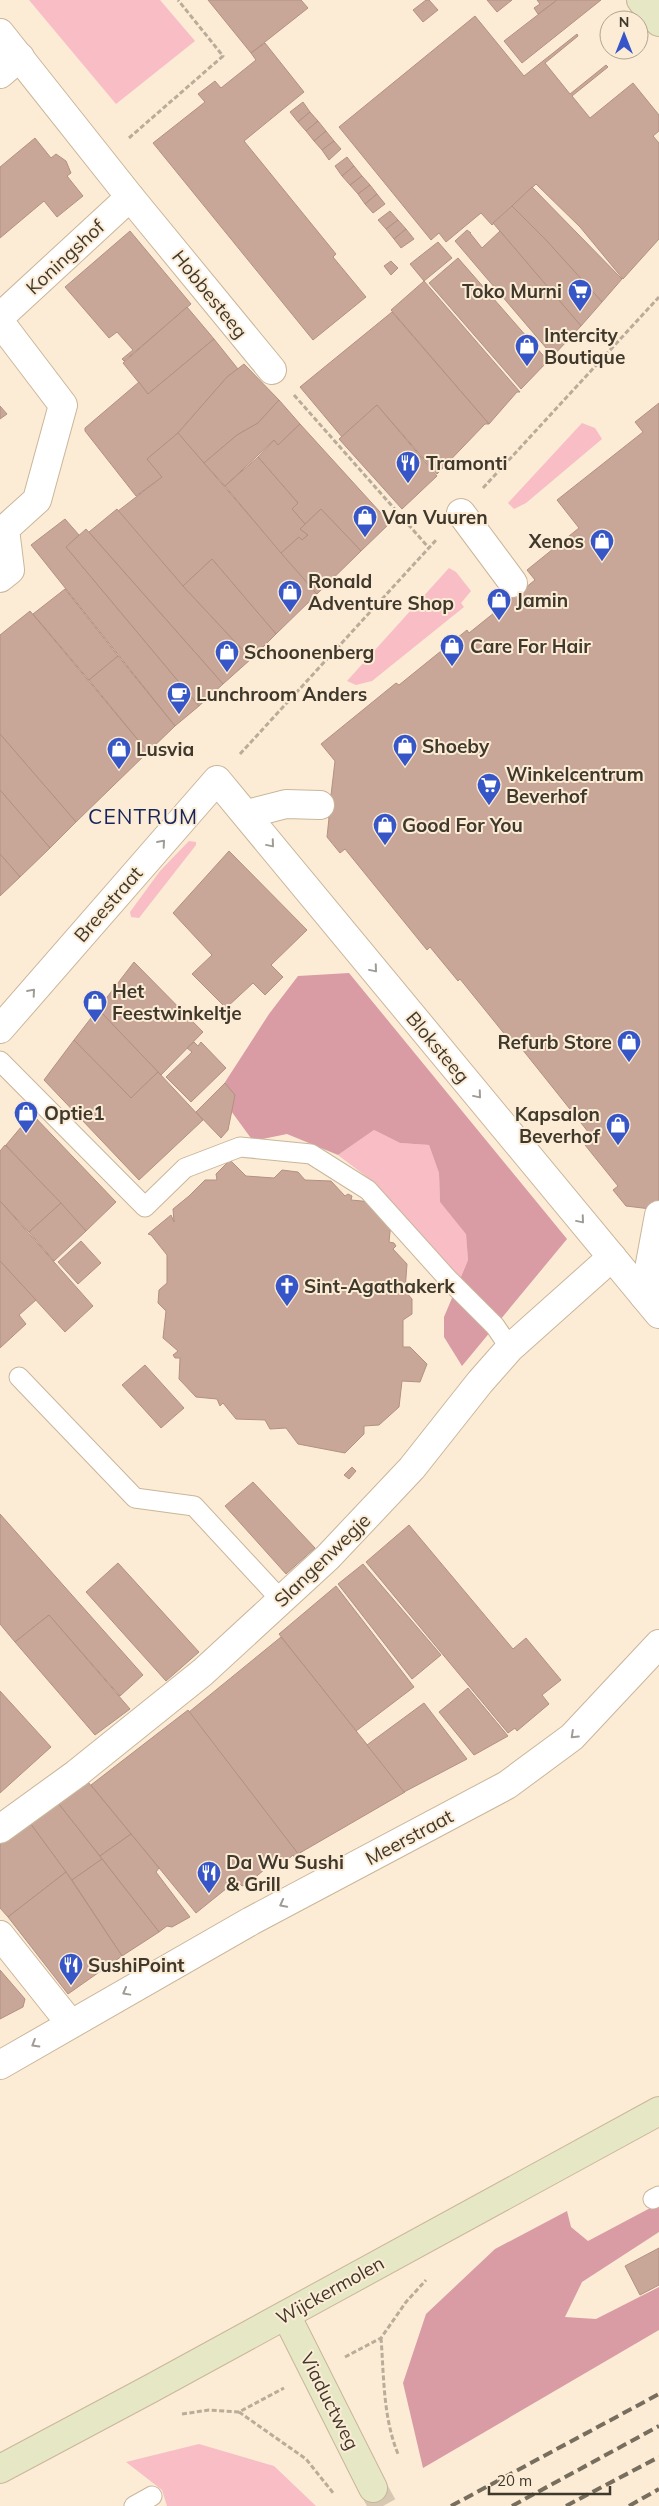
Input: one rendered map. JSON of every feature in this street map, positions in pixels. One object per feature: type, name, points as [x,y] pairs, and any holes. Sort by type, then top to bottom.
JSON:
[{"type":"main road","points":[[641,0],[659,22]]},
{"type":"main road","name":"Wijckermolen","points":[[0,2469],[659,2111]]},
{"type":"main road","name":"Viaductweg","points":[[286,2315],[373,2488]]},
{"type":"street","name":"Hobbesteeg","points":[[0,33],[10,66],[102,162],[272,370]]},
{"type":"street","name":"Koningshof","points":[[0,317],[130,197]]},
{"type":"street","points":[[0,322],[63,405],[37,500],[5,529],[10,570],[0,578]]},
{"type":"street","points":[[461,512],[513,583]]},
{"type":"street","name":"Bloksteeg","points":[[216,780],[652,1305]]},
{"type":"street","name":"Breestraat","points":[[0,1029],[216,780]]},
{"type":"street","points":[[246,814],[286,804],[320,805]]},
{"type":"street","points":[[652,1305],[659,1215]]},
{"type":"street","name":"Slangenwegje","points":[[0,1829],[76,1774],[203,1672],[328,1557],[412,1468],[480,1382],[510,1348],[612,1257]]},
{"type":"street","name":"Meerstraat","points":[[0,2065],[70,2023],[252,1921],[507,1785],[572,1737],[659,1644]]},
{"type":"street","points":[[0,1935],[70,2023]]},
{"type":"lane","points":[[0,1061],[145,1207],[184,1168],[240,1147],[310,1154],[368,1190],[448,1279],[495,1326],[510,1348]]},
{"type":"lane","points":[[19,1377],[135,1498],[194,1506],[281,1600]]},
{"type":"lane","points":[[134,2506],[152,2496]]},
{"type":"path","points":[[102,162],[223,56],[178,0]]},
{"type":"path","points":[[272,370],[429,548]]},
{"type":"path","points":[[381,2338],[385,2404],[392,2440],[399,2455]]},
{"type":"path","points":[[239,2412],[306,2459],[336,2497]]},
{"type":"shaded area","points":[[29,0],[160,0],[195,41],[116,104]]},
{"type":"shaded area","points":[[582,423],[595,428],[602,439],[526,503],[514,509],[508,503]]},
{"type":"shaded area","points":[[449,568],[456,572],[471,591],[461,603],[464,607],[372,681],[356,685],[347,681]]},
{"type":"shaded area","points":[[189,841],[196,842],[196,845],[139,918],[131,917],[130,912],[160,871]]},
{"type":"shaded area","points":[[349,973],[567,1239],[462,1366],[444,1337],[444,1317],[468,1260],[466,1234],[440,1202],[439,1173],[429,1145],[400,1143],[374,1130],[338,1155],[287,1134],[253,1141],[218,1093],[269,1014],[298,976]]},
{"type":"shaded area","points":[[374,1130],[400,1143],[429,1145],[439,1173],[440,1202],[466,1233],[468,1260],[458,1283],[376,1184],[338,1155]]},
{"type":"shaded area","points":[[654,2206],[659,2206],[659,2232],[582,2282],[565,2317],[596,2319],[659,2287],[659,2330],[423,2468],[403,2383],[426,2314],[495,2249],[567,2211],[571,2227],[588,2241]]},
{"type":"shaded area","points":[[199,2444],[274,2466],[316,2506],[167,2506],[162,2490],[126,2462]]},
{"type":"building","points":[[208,0],[301,0],[308,8],[251,53]]},
{"type":"building","points":[[426,0],[429,0],[438,10],[423,22],[413,10]]},
{"type":"building","points":[[487,0],[512,0],[497,12]]},
{"type":"building","points":[[537,0],[557,0],[538,14],[534,8],[540,4]]},
{"type":"building","points":[[557,0],[601,0],[522,63],[504,41]]},
{"type":"building","points":[[475,16],[524,76],[577,34],[578,36],[545,63],[570,94],[606,65],[608,67],[572,96],[590,118],[633,83],[659,115],[659,131],[653,136],[659,143],[659,239],[623,279],[580,227],[536,184],[492,225],[481,213],[446,242],[439,233],[431,240],[339,127]]},
{"type":"building","points":[[265,43],[304,92],[244,141],[336,254],[333,257],[366,297],[313,340],[153,143],[205,102],[198,94],[215,81],[221,88],[256,60],[251,53]]},
{"type":"building","points":[[303,102],[310,112],[298,122],[290,112]]},
{"type":"building","points":[[310,112],[318,121],[306,131],[298,122]]},
{"type":"building","points":[[318,121],[326,131],[314,141],[306,131]]},
{"type":"building","points":[[326,131],[334,141],[322,150],[314,141]]},
{"type":"building","points":[[35,138],[51,158],[56,154],[66,161],[71,173],[67,176],[83,196],[57,217],[44,201],[0,238],[0,167]]},
{"type":"building","points":[[334,141],[341,149],[329,160],[322,150]]},
{"type":"building","points":[[347,157],[354,166],[342,176],[335,166]]},
{"type":"building","points":[[354,166],[362,176],[350,185],[342,176]]},
{"type":"building","points":[[362,176],[370,185],[358,194],[350,185]]},
{"type":"building","points":[[370,185],[377,194],[365,204],[358,194]]},
{"type":"building","points":[[532,187],[622,279],[602,302],[546,240],[512,206]]},
{"type":"building","points":[[377,194],[385,204],[373,213],[365,204]]},
{"type":"building","points":[[512,206],[546,240],[602,302],[581,326],[493,223]]},
{"type":"building","points":[[390,211],[398,220],[386,229],[378,220]]},
{"type":"building","points":[[398,220],[406,229],[394,239],[386,229]]},
{"type":"building","points":[[406,229],[414,239],[401,248],[394,239]]},
{"type":"building","points":[[467,230],[482,248],[500,231],[581,326],[553,356],[455,241]]},
{"type":"building","points":[[130,231],[191,304],[124,361],[122,359],[133,350],[117,332],[109,338],[65,287]]},
{"type":"building","points":[[438,242],[452,258],[424,281],[410,264]]},
{"type":"building","points":[[458,258],[548,361],[521,389],[429,283]]},
{"type":"building","points":[[391,261],[398,268],[391,275],[384,266]]},
{"type":"building","points":[[424,281],[520,392],[517,392],[489,424],[391,310]]},
{"type":"building","points":[[187,307],[214,339],[148,394],[123,363]]},
{"type":"building","points":[[392,312],[489,424],[485,424],[437,474],[377,405],[342,437],[300,387]]},
{"type":"building","points":[[214,339],[238,369],[227,377],[178,433],[147,459],[162,477],[136,496],[85,431],[85,428],[139,382],[148,394]]},
{"type":"building","points":[[244,364],[279,400],[258,423],[237,435],[204,463],[178,433],[227,377]]},
{"type":"building","points":[[279,400],[300,424],[278,445],[274,440],[225,486],[204,463],[237,435],[258,423]]},
{"type":"building","name":"Winkelcentrum Beverhof","points":[[659,403],[659,1210],[626,1206],[613,1190],[618,1186],[585,1145],[593,1138],[518,1044],[515,1047],[460,979],[458,981],[430,947],[427,950],[345,849],[340,853],[327,837],[329,818],[324,815],[328,796],[331,795],[335,761],[321,744],[396,683],[399,685],[467,630],[469,633],[535,580],[527,570],[579,528],[557,500],[643,432],[635,422]]},
{"type":"building","points":[[377,405],[437,476],[402,509],[339,439]]},
{"type":"building","points":[[0,406],[7,414],[0,419]]},
{"type":"building","points":[[300,424],[390,523],[361,551],[321,509],[305,524],[292,509],[298,503],[258,457],[274,440],[278,445]]},
{"type":"building","points":[[178,433],[317,594],[276,634],[212,559],[183,586],[118,511],[162,477],[147,459]]},
{"type":"building","points":[[258,457],[298,503],[292,509],[305,524],[300,529],[308,535],[302,540],[299,537],[281,553],[225,486]]},
{"type":"building","points":[[117,509],[183,586],[251,659],[223,684],[89,532]]},
{"type":"building","points":[[321,509],[361,551],[317,594],[281,553],[299,537],[302,540],[308,535],[300,529]]},
{"type":"building","points":[[65,519],[79,535],[66,547],[199,706],[175,726],[31,545]]},
{"type":"building","points":[[86,529],[223,684],[199,706],[66,547]]},
{"type":"building","points":[[212,559],[276,634],[251,659],[183,586]]},
{"type":"building","points":[[65,589],[118,656],[89,680],[33,614]]},
{"type":"building","points":[[30,611],[148,752],[76,822],[0,734],[0,635]]},
{"type":"building","points":[[118,656],[175,726],[148,752],[89,680]]},
{"type":"building","points":[[0,734],[76,822],[50,848],[0,790]]},
{"type":"building","points":[[0,790],[50,848],[20,877],[0,854]]},
{"type":"building","points":[[229,851],[307,930],[271,965],[283,977],[265,995],[253,983],[226,1008],[192,974],[212,955],[173,913]]},
{"type":"building","points":[[0,854],[20,877],[0,896]]},
{"type":"building","points":[[134,962],[203,1032],[161,1075],[98,1009]]},
{"type":"building","points":[[98,1009],[158,1072],[131,1098],[74,1040]]},
{"type":"building","points":[[74,1040],[131,1098],[158,1072],[203,1120],[139,1180],[44,1080]]},
{"type":"building","points":[[194,1042],[198,1046],[201,1042],[226,1068],[191,1102],[166,1077],[192,1052],[187,1048]]},
{"type":"building","points":[[225,1083],[235,1095],[228,1130],[221,1138],[196,1112]]},
{"type":"building","points":[[32,1114],[116,1202],[86,1231],[6,1145]]},
{"type":"building","points":[[5,1145],[61,1203],[29,1232],[0,1201],[0,1151]]},
{"type":"building","name":"Sint-Agathakerk","points":[[230,1160],[246,1176],[274,1178],[282,1170],[298,1172],[305,1180],[331,1181],[345,1196],[348,1194],[352,1196],[351,1200],[372,1202],[391,1222],[389,1242],[394,1243],[396,1246],[393,1249],[407,1264],[405,1291],[412,1299],[412,1314],[403,1320],[403,1347],[410,1347],[427,1364],[420,1382],[402,1381],[399,1407],[379,1425],[364,1426],[364,1434],[345,1453],[298,1444],[286,1428],[270,1429],[265,1420],[236,1419],[223,1403],[220,1406],[217,1399],[196,1397],[179,1379],[180,1358],[175,1358],[173,1355],[178,1351],[163,1338],[166,1311],[158,1303],[159,1290],[167,1283],[167,1255],[151,1235],[148,1234],[171,1215],[174,1222],[173,1209],[205,1180],[217,1180],[216,1174]]},
{"type":"building","points":[[0,1201],[93,1306],[65,1332],[0,1261]]},
{"type":"building","points":[[61,1203],[86,1231],[54,1261],[29,1232]]},
{"type":"building","points":[[81,1241],[101,1263],[78,1284],[58,1262]]},
{"type":"building","points":[[0,1261],[36,1300],[19,1315],[26,1324],[0,1348]]},
{"type":"building","points":[[145,1365],[184,1408],[161,1428],[122,1385]]},
{"type":"building","points":[[352,1467],[356,1471],[349,1479],[344,1475]]},
{"type":"building","points":[[253,1482],[315,1548],[286,1574],[225,1506]]},
{"type":"building","points":[[0,1514],[143,1675],[120,1696],[49,1615],[15,1642],[0,1624]]},
{"type":"building","points":[[409,1525],[513,1649],[526,1638],[561,1680],[542,1695],[549,1704],[517,1731],[515,1728],[508,1733],[366,1562]]},
{"type":"building","points":[[118,1563],[199,1652],[166,1681],[86,1592]]},
{"type":"building","points":[[363,1564],[441,1655],[412,1679],[338,1584]]},
{"type":"building","points":[[336,1586],[414,1687],[356,1731],[279,1634]]},
{"type":"building","points":[[49,1615],[130,1709],[95,1735],[15,1642]]},
{"type":"building","points":[[281,1637],[405,1792],[298,1854],[189,1712]]},
{"type":"building","points":[[468,1688],[508,1736],[474,1755],[439,1712]]},
{"type":"building","points":[[0,1691],[51,1747],[0,1793]]},
{"type":"building","points":[[424,1703],[467,1759],[404,1792],[367,1745]]},
{"type":"building","points":[[188,1710],[299,1855],[295,1858],[293,1855],[279,1867],[274,1861],[249,1883],[242,1886],[240,1884],[230,1892],[227,1888],[196,1913],[91,1785]]},
{"type":"building","points":[[88,1782],[131,1834],[100,1856],[58,1803]]},
{"type":"building","points":[[58,1803],[102,1859],[72,1880],[30,1823]]},
{"type":"building","points":[[30,1823],[66,1872],[8,1917],[0,1908],[0,1843]]},
{"type":"building","points":[[131,1834],[159,1868],[156,1872],[190,1917],[172,1927],[167,1926],[159,1932],[100,1856]]},
{"type":"building","points":[[102,1859],[159,1932],[122,1956],[72,1880]]},
{"type":"building","points":[[66,1872],[122,1956],[68,1994],[8,1917]]},
{"type":"building","points":[[0,1970],[25,1999],[23,2007],[0,2019]]},
{"type":"building","points":[[659,2248],[659,2285],[640,2295],[625,2266]]},
{"type":"tunnel","points":[[373,2488],[383,2506]]},
{"type":"railway","points":[[451,2506],[659,2394]]},
{"type":"railway","points":[[512,2506],[659,2426]]},
{"type":"railway","points":[[566,2506],[659,2457]]},
{"type":"railway","points":[[629,2506],[659,2489]]},
{"type":"place","name":"Toko Murni","points":[[580,312]]},
{"type":"place","name":"Intercity Boutique","points":[[527,367]]},
{"type":"place","name":"Tramonti","points":[[408,484]]},
{"type":"place","name":"Van Vuuren","points":[[365,538]]},
{"type":"place","name":"Xenos","points":[[602,562]]},
{"type":"place","name":"Ronald Adventure Shop","points":[[290,613]]},
{"type":"place","name":"Jamin","points":[[499,621]]},
{"type":"place","name":"Care For Hair","points":[[452,667]]},
{"type":"place","name":"Schoonenberg","points":[[227,673]]},
{"type":"place","name":"Lunchroom Anders","points":[[179,715]]},
{"type":"place","name":"Shoeby","points":[[405,767]]},
{"type":"place","name":"Lusvia","points":[[119,770]]},
{"type":"place","name":"Winkelcentrum Beverhof","points":[[489,806]]},
{"type":"place","name":"Good For You","points":[[385,846]]},
{"type":"place","name":"Het Feestwinkeltje","points":[[95,1023]]},
{"type":"place","name":"Refurb Store","points":[[629,1063]]},
{"type":"place","name":"Optie1","points":[[26,1134]]},
{"type":"place","name":"Kapsalon Beverhof","points":[[618,1146]]},
{"type":"place","name":"Sint-Agathakerk","points":[[287,1307]]},
{"type":"place","name":"Da Wu Sushi & Grill","points":[[209,1894]]},
{"type":"place","name":"SushiPoint","points":[[71,1986]]},
{"type":"district","name":"CENTRUM","points":[[143,817]]}]
